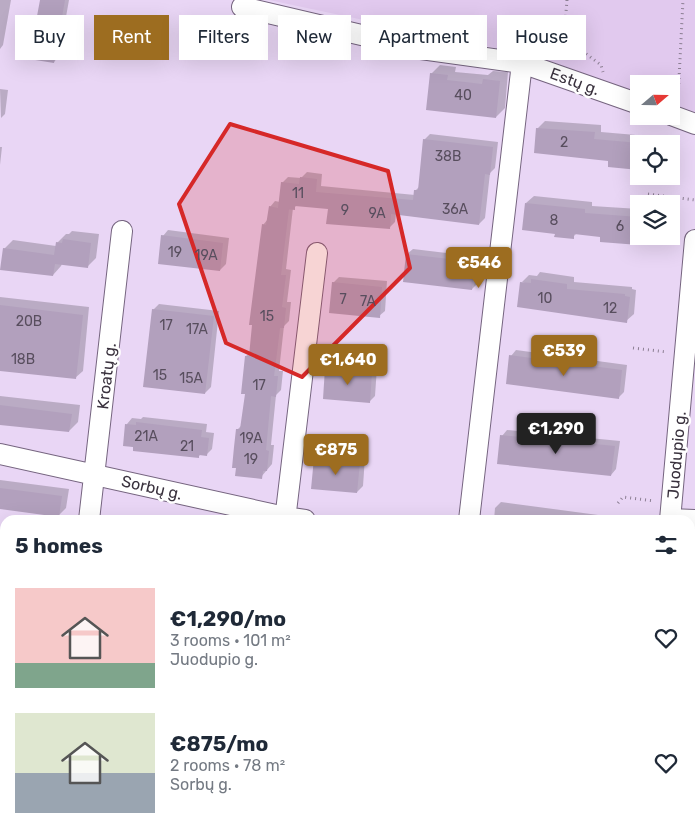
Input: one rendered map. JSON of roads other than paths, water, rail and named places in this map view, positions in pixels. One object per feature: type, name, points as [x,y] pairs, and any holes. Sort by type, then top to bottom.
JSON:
[{"type":"street","name":"Estų g.","points":[[242,8],[422,49],[526,64],[630,101]]},
{"type":"street","points":[[470,515],[526,64]]},
{"type":"street","name":"Kroatų g.","points":[[90,515],[122,231]]},
{"type":"street","name":"Juodupio g.","points":[[671,514],[695,240]]},
{"type":"street","points":[[291,515],[317,253]]},
{"type":"street","name":"Sorbų g.","points":[[0,454],[273,515]]}]
